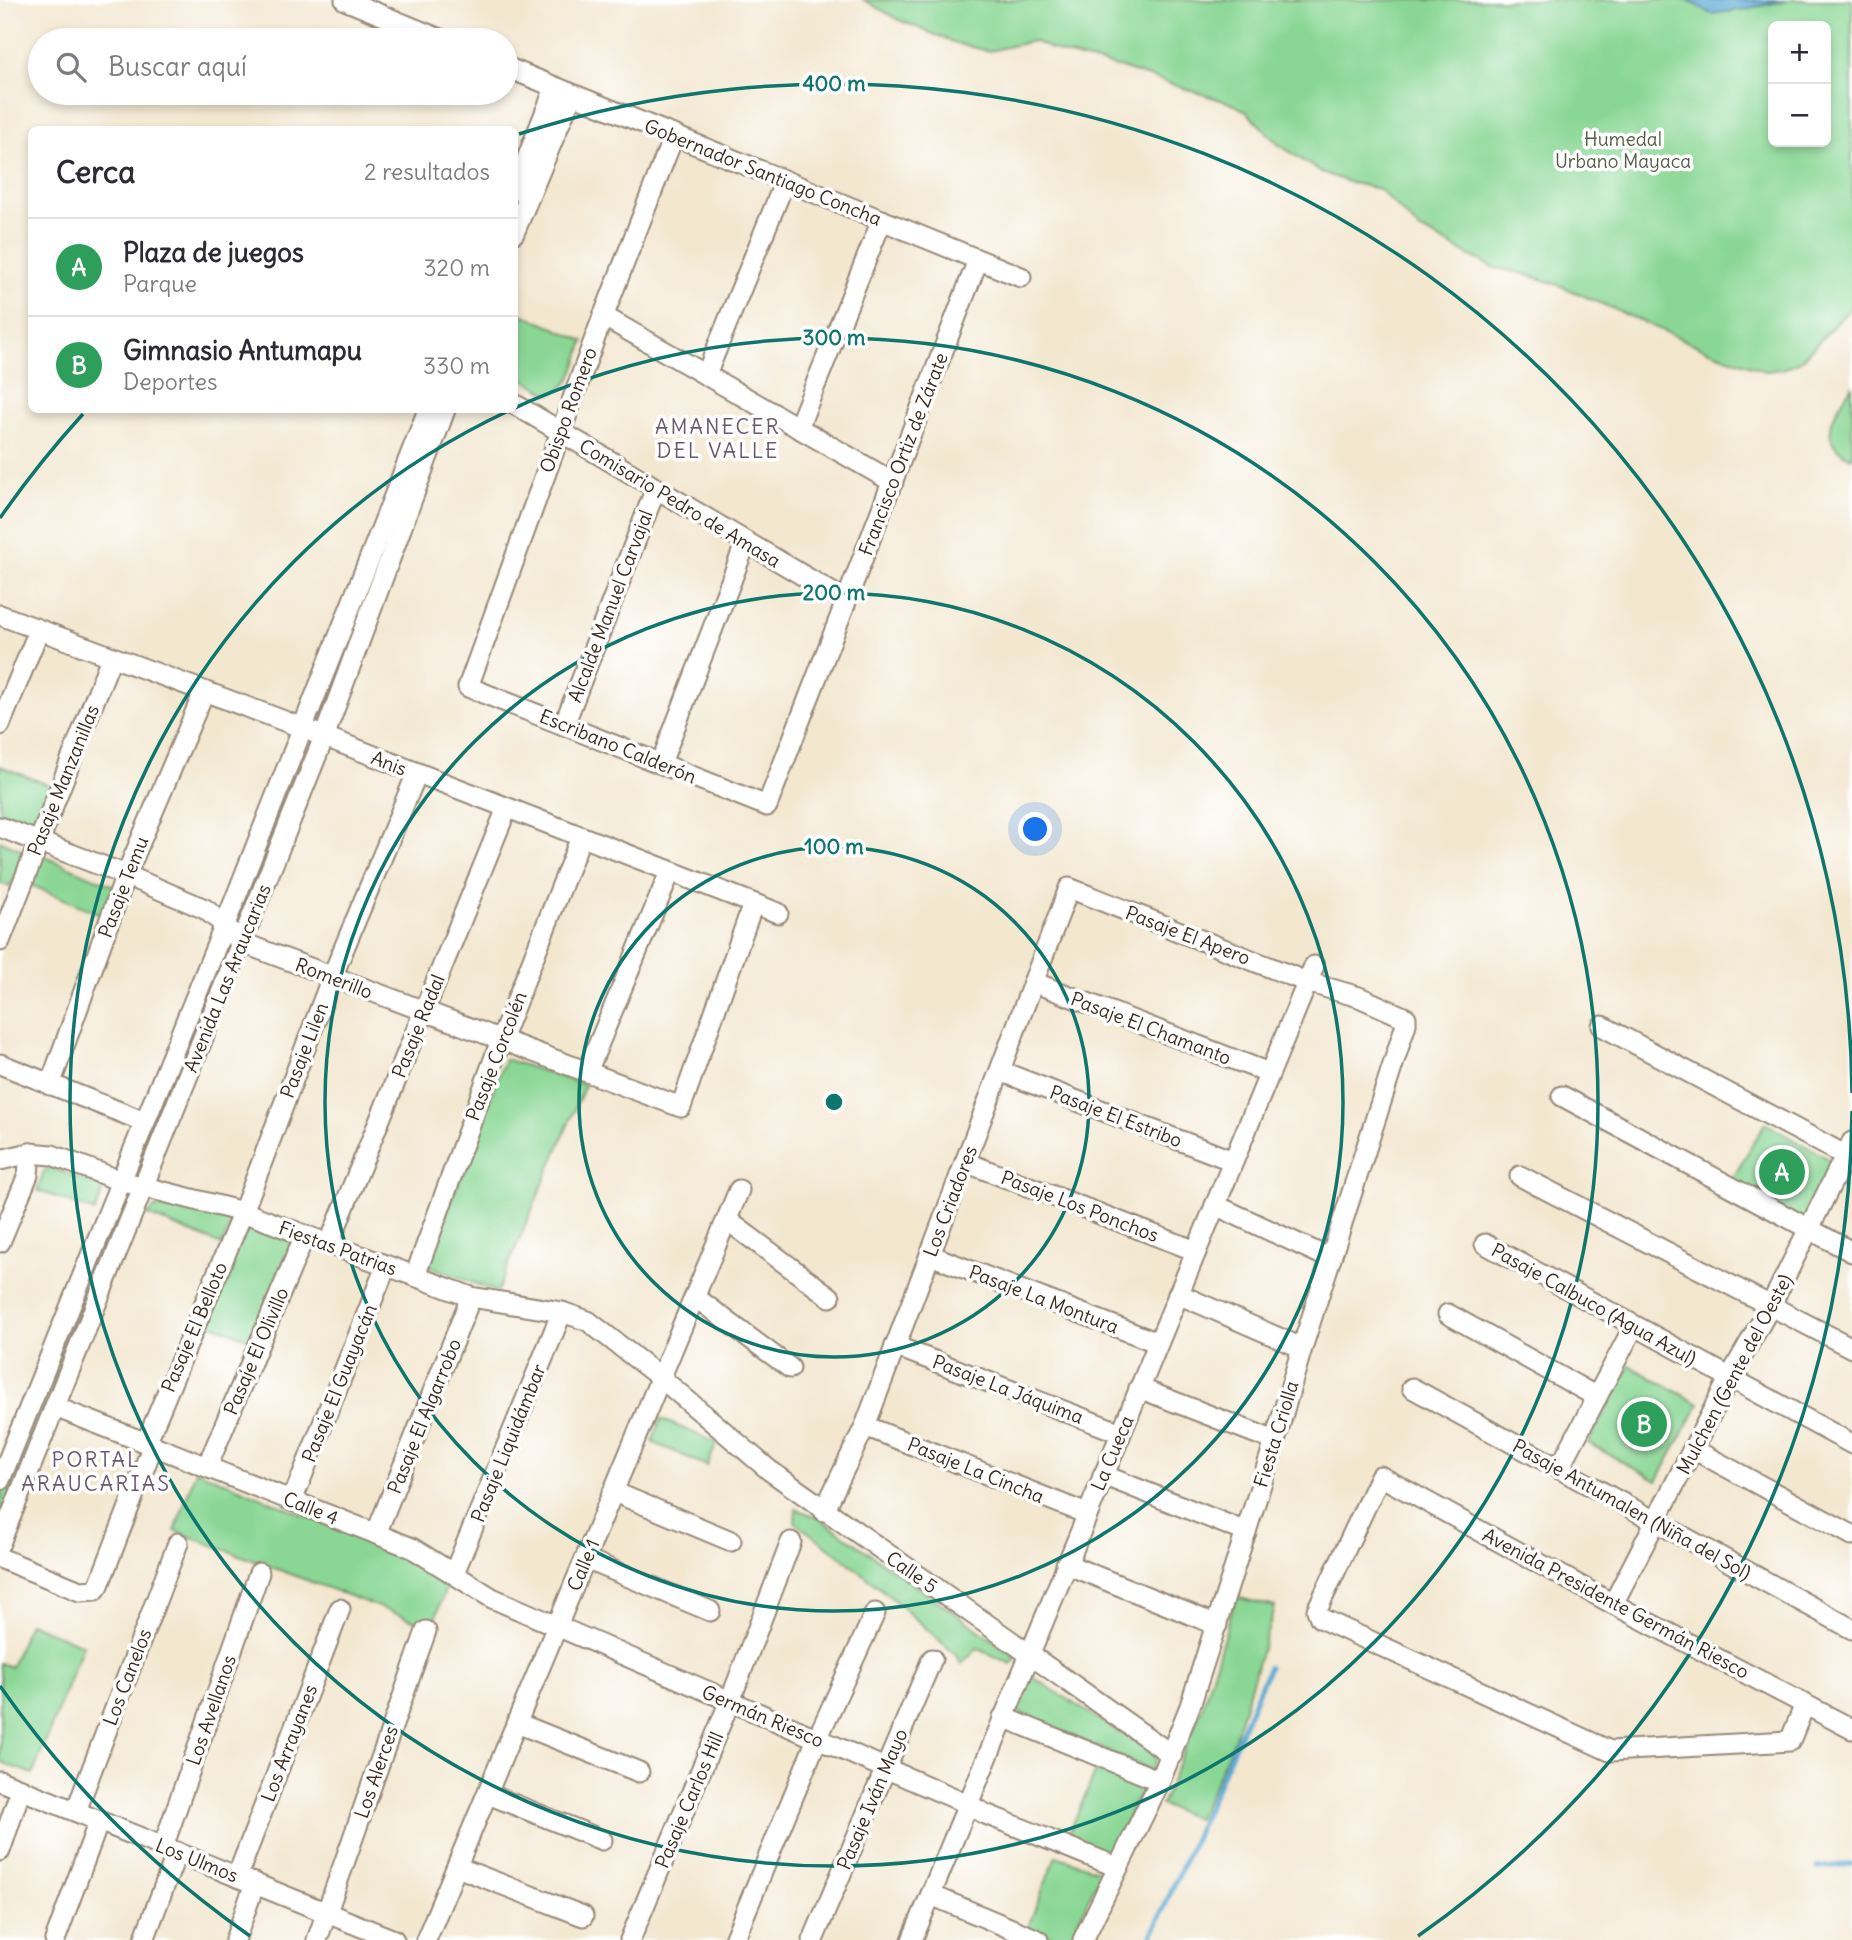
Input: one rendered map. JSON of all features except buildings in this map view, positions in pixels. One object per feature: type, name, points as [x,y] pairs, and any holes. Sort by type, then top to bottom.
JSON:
[{"type":"street","points":[[345,0],[413,28]]},
{"type":"street","name":"Gobernador Santiago Concha","points":[[518,71],[1021,276]]},
{"type":"street","points":[[518,183],[564,91]]},
{"type":"street","points":[[518,222],[564,91]]},
{"type":"street","name":"Obispo Romero","points":[[468,687],[560,431],[674,135]]},
{"type":"street","points":[[706,375],[786,181]]},
{"type":"street","points":[[798,428],[883,220]]},
{"type":"street","name":"Francisco Ortiz de Zárate","points":[[767,806],[978,260]]},
{"type":"street","points":[[603,316],[892,482]]},
{"type":"street","name":"Comisario Pedro de Amasa","points":[[518,406],[846,601]]},
{"type":"street","name":"Avenida Las Araucarias","points":[[0,1480],[225,925],[427,413]]},
{"type":"street","name":"Avenida Las Araucarias","points":[[0,1543],[324,737],[444,413]]},
{"type":"street","name":"Alcalde Manuel Carvajal","points":[[564,725],[656,488]]},
{"type":"street","points":[[661,763],[746,542]]},
{"type":"street","name":"Anis","points":[[0,615],[778,913]]},
{"type":"street","points":[[0,725],[39,630]]},
{"type":"street","name":"Pasaje Manzanillas","points":[[0,942],[111,658]]},
{"type":"street","name":"Escribano Calderón","points":[[468,687],[767,806]]},
{"type":"street","name":"Pasaje Temu","points":[[50,1085],[126,875],[204,692]]},
{"type":"street","name":"Pasaje Lilen","points":[[243,1212],[332,977],[417,774]]},
{"type":"street","name":"Pasaje Radal","points":[[329,1244],[507,808]]},
{"type":"street","name":"Romerillo","points":[[0,827],[126,875],[205,909],[240,942],[681,1107],[753,904]]},
{"type":"street","name":"Pasaje Corcolén","points":[[415,1276],[501,1040],[581,837]]},
{"type":"street","points":[[587,1072],[670,872]]},
{"type":"street","name":"Pasaje El Apero","points":[[1069,888],[1311,974]]},
{"type":"street","name":"Los Criadores","points":[[824,1511],[865,1426],[1069,888]]},
{"type":"street","name":"La Cueca","points":[[912,1940],[1311,974]]},
{"type":"street","name":"Fiesta Criolla","points":[[1083,1940],[1172,1755],[1217,1625],[1275,1441],[1301,1348],[1406,1024],[1406,1018],[1311,974]]},
{"type":"street","name":"Pasaje El Chamanto","points":[[1034,982],[1269,1073]]},
{"type":"street","points":[[1602,1026],[1850,1152]]},
{"type":"street","points":[[0,1064],[145,1122]]},
{"type":"street","name":"Pasaje El Estribo","points":[[1000,1071],[1233,1161]]},
{"type":"street","points":[[1562,1096],[1852,1252]]},
{"type":"street","name":"Mulchen (Gente del Oeste)","points":[[1613,1604],[1850,1152]]},
{"type":"street","points":[[0,1242],[28,1175],[30,1153]]},
{"type":"street","name":"Fiestas Patrias","points":[[0,1160],[30,1153],[52,1154],[121,1181],[243,1212],[471,1297],[562,1312],[588,1321],[661,1378]]},
{"type":"street","name":"Pasaje Los Ponchos","points":[[965,1162],[1196,1251]]},
{"type":"street","points":[[1520,1176],[1852,1348]]},
{"type":"street","name":"Calle 1","points":[[426,1940],[740,1190]]},
{"type":"street","points":[[1215,1206],[1331,1259]]},
{"type":"street","name":"Pasaje El Belloto","points":[[0,1558],[80,1591],[95,1590],[99,1585],[150,1444],[243,1212]]},
{"type":"street","points":[[727,1220],[830,1297]]},
{"type":"street","name":"Pasaje El Olivillo","points":[[207,1467],[304,1235]]},
{"type":"street","name":"Pasaje Calbuco (Agua Azul)","points":[[1485,1244],[1852,1444]]},
{"type":"street","name":"Pasaje La Montura","points":[[929,1255],[1158,1343]]},
{"type":"street","name":"Pasaje El Guayacán","points":[[292,1501],[386,1266]]},
{"type":"street","points":[[1178,1294],[1301,1348]]},
{"type":"street","name":"Pasaje El Algarrobo","points":[[376,1534],[471,1297]]},
{"type":"street","points":[[695,1297],[790,1368]]},
{"type":"street","name":"Pasaje Liquidámbar","points":[[454,1573],[562,1312]]},
{"type":"street","points":[[1448,1314],[1597,1397]]},
{"type":"street","points":[[1559,1469],[1634,1326]]},
{"type":"street","name":"Pasaje La Jáquima","points":[[895,1346],[1121,1433]]},
{"type":"street","name":"Calle 5","points":[[661,1378],[769,1470],[824,1511],[1172,1755]]},
{"type":"street","points":[[1139,1388],[1275,1441]]},
{"type":"street","name":"Pasaje Antumalen (Niña del Sol)","points":[[1412,1388],[1852,1629]]},
{"type":"street","name":"Calle 4","points":[[55,1406],[412,1548],[492,1598],[557,1627]]},
{"type":"street","name":"Pasaje La Cincha","points":[[865,1426],[1087,1514]]},
{"type":"street","points":[[1693,1449],[1852,1535]]},
{"type":"street","points":[[1103,1475],[1246,1532]]},
{"type":"street","name":"Avenida Presidente Germán Riesco","points":[[1805,1704],[1790,1741],[1610,1751],[1320,1618],[1317,1610],[1380,1476],[1613,1604],[1805,1704],[1852,1729]]},
{"type":"street","points":[[614,1492],[732,1541]]},
{"type":"street","name":"Pasaje Carlos Hill","points":[[630,1940],[730,1702],[791,1542]]},
{"type":"street","name":"Los Canelos","points":[[76,1811],[178,1543]]},
{"type":"street","points":[[586,1559],[710,1611]]},
{"type":"street","points":[[1066,1564],[1217,1625]]},
{"type":"street","name":"Los Avellanos","points":[[144,1940],[170,1849],[259,1573]]},
{"type":"street","name":"Los Arrayanes","points":[[235,1940],[246,1880],[340,1609]]},
{"type":"street","points":[[734,1940],[817,1739],[875,1613]]},
{"type":"street","name":"Germán Riesco","points":[[557,1627],[968,1804],[983,1813],[1117,1867]]},
{"type":"street","name":"Los Alerces","points":[[317,1940],[426,1631]]},
{"type":"street","name":"Pasaje Iván Mayo","points":[[813,1940],[932,1659]]},
{"type":"street","points":[[1003,1717],[1160,1781]]},
{"type":"street","points":[[517,1723],[639,1772]]},
{"type":"street","name":"Los Ulmos","points":[[0,1780],[394,1940]]},
{"type":"street","points":[[0,1851],[21,1789]]},
{"type":"street","points":[[488,1794],[602,1840]]},
{"type":"street","points":[[55,1940],[99,1821]]},
{"type":"street","points":[[457,1867],[583,1916]]},
{"type":"street","points":[[931,1895],[1038,1940]]},
{"type":"green space","name":"Humedal Urbano Mayaca","points":[[864,0],[1852,0],[1852,307],[1799,362],[1782,369],[1765,371],[1707,350],[1559,285],[1492,267],[1419,229],[1379,189],[1348,182],[1319,171],[1278,144],[1247,112],[1233,104],[1118,67],[1064,54],[1033,41],[989,51],[958,44],[899,20]]},
{"type":"green space","points":[[518,312],[584,341],[569,381],[564,387],[549,394],[518,376]]},
{"type":"green space","points":[[1852,386],[1852,458],[1834,444],[1831,425]]},
{"type":"green space","points":[[0,766],[54,787],[37,833],[0,818]]},
{"type":"green space","points":[[0,841],[25,851],[10,887],[0,883]]},
{"type":"green space","points":[[38,854],[114,886],[102,915],[26,883]]},
{"type":"green space","points":[[505,1059],[585,1085],[497,1292],[427,1265]]},
{"type":"green space","points":[[1765,1123],[1832,1161],[1803,1223],[1730,1183]]},
{"type":"green space","points":[[50,1167],[104,1188],[95,1212],[37,1190],[44,1171]]},
{"type":"green space","points":[[123,1204],[124,1209],[0,1520],[0,1500],[117,1208]]},
{"type":"green space","points":[[156,1207],[207,1213],[232,1220],[222,1245],[147,1215]]},
{"type":"green space","points":[[244,1225],[292,1242],[252,1340],[204,1321]]},
{"type":"green space","points":[[1630,1366],[1699,1404],[1657,1481],[1588,1443]]},
{"type":"green space","points":[[661,1419],[717,1443],[707,1466],[652,1442]]},
{"type":"green space","points":[[196,1470],[399,1555],[432,1572],[447,1585],[432,1627],[175,1531]]},
{"type":"green space","points":[[796,1509],[819,1518],[1017,1657],[1011,1664],[977,1648],[961,1664],[958,1657],[879,1587],[795,1523]]},
{"type":"green space","points":[[1236,1597],[1275,1607],[1234,1740],[1198,1819],[1161,1805],[1202,1708]]},
{"type":"green space","points":[[29,1623],[83,1645],[33,1774],[0,1762],[0,1663],[11,1667]]},
{"type":"green space","points":[[1031,1676],[1156,1756],[1152,1771],[1016,1711]]},
{"type":"green space","points":[[1097,1768],[1142,1788],[1110,1854],[1067,1838]]},
{"type":"green space","points":[[1056,1856],[1101,1871],[1070,1940],[1061,1940],[1028,1927]]},
{"type":"water","points":[[1688,0],[1789,0],[1711,14]]},
{"type":"waterway","points":[[1150,1940],[1269,1667]]},
{"type":"waterway","points":[[1818,1868],[1852,1864]]},
{"type":"place","name":"Plaza de juegos","points":[[1782,1172]]},
{"type":"place","name":"Gimnasio Antumapu","points":[[1644,1424]]},
{"type":"district","name":"AMANECER DEL VALLE","points":[[718,438]]},
{"type":"district","name":"PORTAL ARAUCARIAS","points":[[96,1471]]}]
